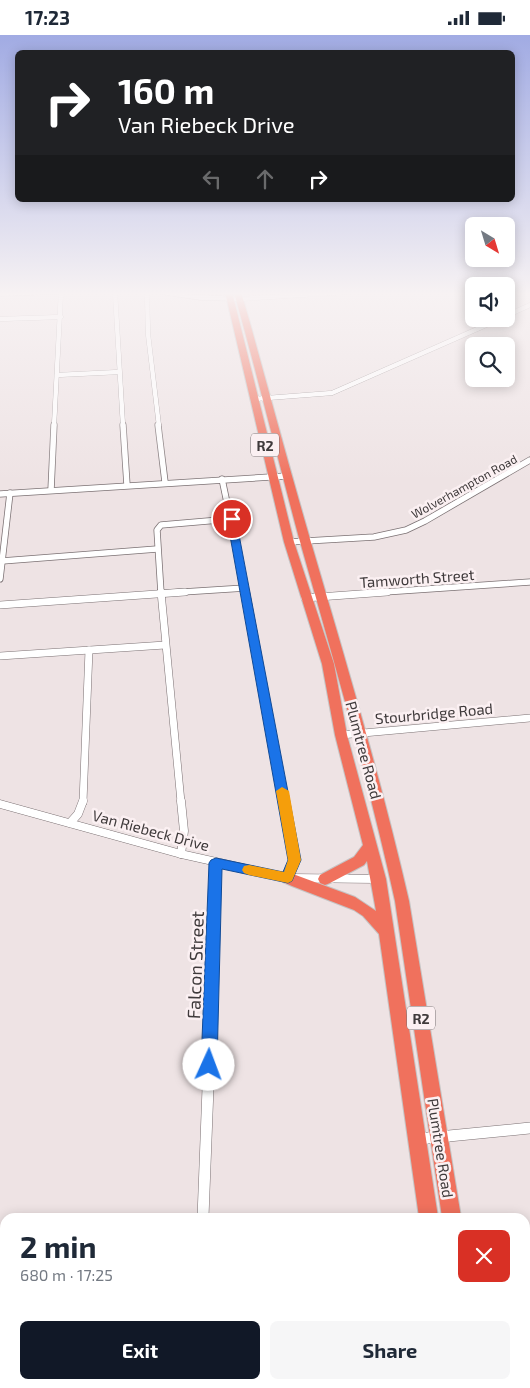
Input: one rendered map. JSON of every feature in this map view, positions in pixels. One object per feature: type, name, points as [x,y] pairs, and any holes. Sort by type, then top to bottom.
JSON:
[{"type":"highway","name":"Plumtree Road","points":[[245,355],[272,477],[305,597],[328,664],[341,735],[369,847],[379,879],[428,1213]]},
{"type":"highway","name":"Plumtree Road","points":[[253,355],[267,399],[305,541],[323,597],[391,850],[402,901],[451,1213]]},
{"type":"highway","points":[[325,879],[359,861],[369,847]]},
{"type":"highway","points":[[391,850],[386,869],[379,879],[392,889],[402,901]]},
{"type":"highway","points":[[288,878],[304,886],[355,904],[368,912],[386,932]]},
{"type":"street","points":[[51,490],[58,355]]},
{"type":"street","points":[[118,355],[127,485]]},
{"type":"street","points":[[151,355],[165,482]]},
{"type":"street","points":[[254,399],[332,393],[418,355]]},
{"type":"street","points":[[57,375],[119,372]]},
{"type":"street","name":"Wolverhampton Road","points":[[289,542],[374,537],[406,530],[530,461]]},
{"type":"street","points":[[0,494],[165,482],[287,476]]},
{"type":"street","points":[[222,479],[232,519],[292,842],[294,860],[288,878]]},
{"type":"street","points":[[0,579],[10,493]]},
{"type":"street","points":[[180,855],[184,831],[165,645],[156,529],[164,524],[232,519]]},
{"type":"street","points":[[2,561],[157,549]]},
{"type":"street","name":"Tamworth Street","points":[[305,597],[530,583]]},
{"type":"street","points":[[0,605],[245,588]]},
{"type":"street","points":[[0,656],[165,645]]},
{"type":"street","points":[[70,823],[78,814],[83,803],[89,650]]},
{"type":"street","name":"Stourbridge Road","points":[[341,735],[530,718]]},
{"type":"street","name":"Van Riebeck Drive","points":[[0,804],[180,855],[288,878],[379,879]]},
{"type":"street","name":"Falcon Street","points":[[204,1213],[216,863]]},
{"type":"street","points":[[418,1139],[530,1128]]},
{"type":"slow traffic","points":[[249,870],[288,878],[294,860],[282,791]]},
{"type":"route","points":[[209,1065],[216,863],[288,878],[294,860],[232,519]]}]
